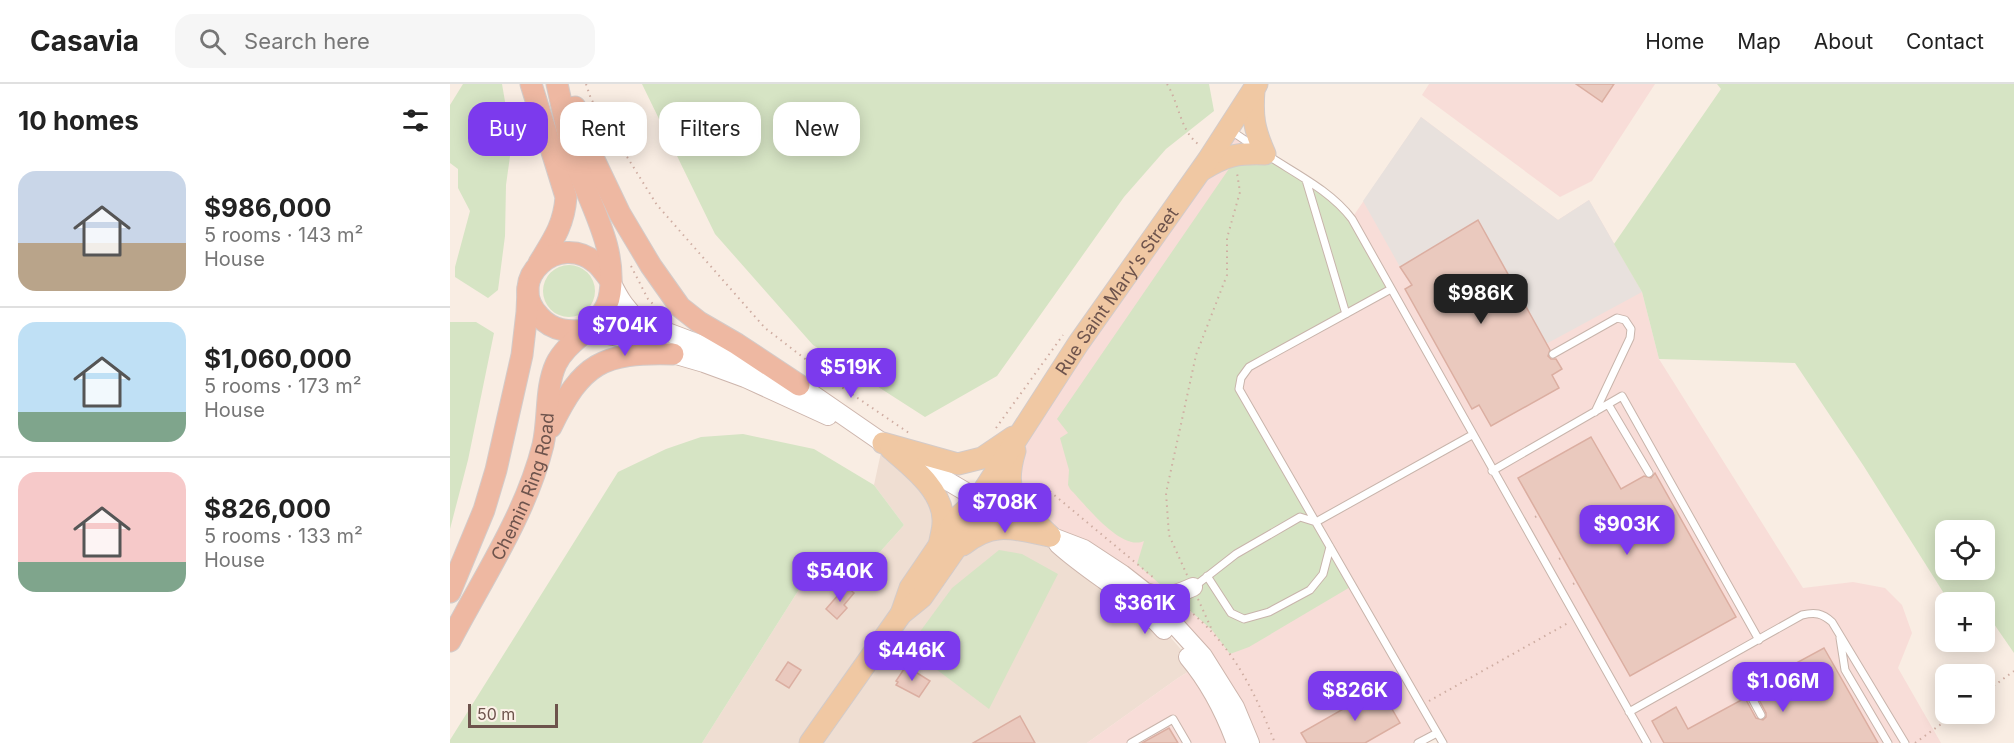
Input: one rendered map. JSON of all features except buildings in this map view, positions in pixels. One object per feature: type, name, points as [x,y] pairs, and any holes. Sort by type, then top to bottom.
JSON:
[{"type":"highway","points":[[531,84],[566,197],[565,215],[560,229],[531,276],[528,289],[534,311],[544,321],[562,330],[586,331],[602,314],[607,304],[610,294],[610,254],[576,163],[557,84]]},
{"type":"highway","points":[[567,84],[589,149],[620,214],[651,266],[680,307],[699,322],[799,385]]},
{"type":"highway","points":[[538,265],[548,257],[571,252],[586,256],[596,262],[610,281]]},
{"type":"highway","name":"Chemin Ring Road","points":[[450,592],[484,510],[496,470],[522,356],[528,289]]},
{"type":"highway","name":"Chemin Ring Road","points":[[450,641],[525,498],[543,444],[555,367],[567,347],[586,331]]},
{"type":"highway","points":[[543,444],[564,399],[578,381],[598,364],[621,356],[645,353],[673,354]]},
{"type":"main road","points":[[1220,154],[1265,154],[1255,131],[1252,112],[1256,86]]},
{"type":"main road","name":"Rue Saint Mary's Street","points":[[810,743],[901,614],[910,588],[946,549],[959,516],[978,499],[1078,344],[1197,174],[1220,154],[1227,128],[1256,86]]},
{"type":"main road","points":[[610,281],[630,314],[641,322],[799,385],[884,443],[978,499],[1050,536],[1084,549],[1145,592],[1181,629],[1203,656],[1240,716],[1250,743]]},
{"type":"main road","points":[[586,331],[639,341],[745,378],[884,443],[958,464],[982,458],[1021,431]]},
{"type":"main road","points":[[1021,431],[1009,470],[1011,491],[1023,511],[1078,562],[1154,618],[1197,667],[1229,725],[1236,743]]},
{"type":"main road","points":[[884,443],[919,472],[937,495],[944,521],[946,549],[986,530],[1001,527],[1050,536]]},
{"type":"main road","points":[[1145,592],[1161,597],[1174,596],[1200,582]]},
{"type":"main road","points":[[1181,629],[1178,615],[1181,604],[1200,582]]},
{"type":"lane","points":[[1227,128],[1341,205],[1356,227],[1647,743]]},
{"type":"lane","points":[[1306,180],[1346,314]]},
{"type":"lane","points":[[1391,289],[1249,367],[1241,378],[1239,389],[1443,743]]},
{"type":"lane","points":[[1553,354],[1617,318],[1625,320],[1631,329],[1630,338],[1595,412]]},
{"type":"lane","points":[[1492,471],[1622,396],[1759,640]]},
{"type":"lane","points":[[1608,404],[1649,473]]},
{"type":"lane","points":[[1330,547],[1323,574],[1310,590],[1269,612],[1244,619],[1231,613],[1200,582],[1236,554],[1300,517],[1316,522],[1472,435]]},
{"type":"lane","points":[[1629,712],[1802,615],[1812,612],[1823,614],[1832,622],[1905,743]]},
{"type":"lane","points":[[1839,633],[1845,670],[1888,743]]},
{"type":"lane","points":[[1740,676],[1761,715]]},
{"type":"lane","points":[[1131,743],[1173,719],[1187,743]]},
{"type":"lane","points":[[1418,743],[1437,733]]},
{"type":"path","points":[[586,84],[591,99],[657,205],[765,328],[843,388],[909,433]]},
{"type":"path","points":[[1167,84],[1174,94],[1189,137],[1199,145],[1235,160],[1240,192],[1227,238],[1227,275],[1196,355],[1166,493],[1169,535],[1200,582],[1212,630]]},
{"type":"path","points":[[992,432],[1068,328]]},
{"type":"path","points":[[1421,705],[1576,619]]},
{"type":"path","points":[[1995,685],[2014,671]]},
{"type":"path","points":[[1916,743],[1942,724]]},
{"type":"shaded area","points":[[1429,84],[1655,84],[1592,181],[1560,197],[1422,95]]},
{"type":"shaded area","points":[[1421,117],[1558,220],[1589,200],[1642,292],[1659,359],[1803,588],[1853,582],[1885,588],[1902,605],[1912,633],[1898,668],[1941,743],[1443,743],[1437,733],[1418,743],[1250,743],[1203,656],[1050,536],[1011,491],[1021,431],[1227,128],[1352,218]]},
{"type":"shaded area","points":[[1421,117],[1558,220],[1589,200],[1642,292],[1546,344],[1478,221],[1400,267],[1363,201]]},
{"type":"shaded area","points":[[883,443],[972,537],[1050,536],[1154,618],[1196,667],[1087,743],[702,743],[817,561],[864,570],[904,525],[874,485]]},
{"type":"shaded area","points":[[1196,667],[1236,743],[1087,743],[1178,678]]},
{"type":"green space","points":[[463,84],[502,84],[505,102],[468,102],[468,156],[510,156],[506,185],[505,236],[498,290],[488,298],[455,277],[455,267],[470,211],[458,188],[458,169],[450,163],[450,105]]},
{"type":"green space","points":[[642,84],[1209,84],[1214,111],[1166,149],[1124,197],[997,376],[925,417],[813,345],[715,234],[677,156],[761,156],[761,102],[659,102],[659,119]]},
{"type":"green space","points":[[1717,84],[2014,84],[2014,653],[1995,625],[1995,592],[1943,592],[1936,580],[1995,580],[1995,520],[1935,520],[1935,579],[1795,363],[1659,359],[1642,292],[1614,244],[1721,89]]},
{"type":"green space","points":[[1265,154],[1341,205],[1391,289],[1249,367],[1239,390],[1352,586],[1249,647],[1230,654],[1212,630],[1137,564],[1144,541],[1135,543],[1114,533],[1070,489],[1069,470],[1060,438],[1068,433],[1057,419],[1235,160]]},
{"type":"green space","points":[[569,265],[583,269],[591,277],[595,291],[591,305],[583,313],[569,317],[555,313],[547,305],[543,291],[547,277],[555,269]]},
{"type":"green space","points":[[450,322],[476,322],[494,333],[468,460],[450,529]]},
{"type":"green space","points":[[743,434],[814,449],[874,485],[904,525],[864,570],[817,561],[702,743],[450,743],[618,472],[666,449],[701,437]]},
{"type":"green space","points":[[999,550],[1022,554],[1058,574],[989,709],[908,648],[952,588]]}]
